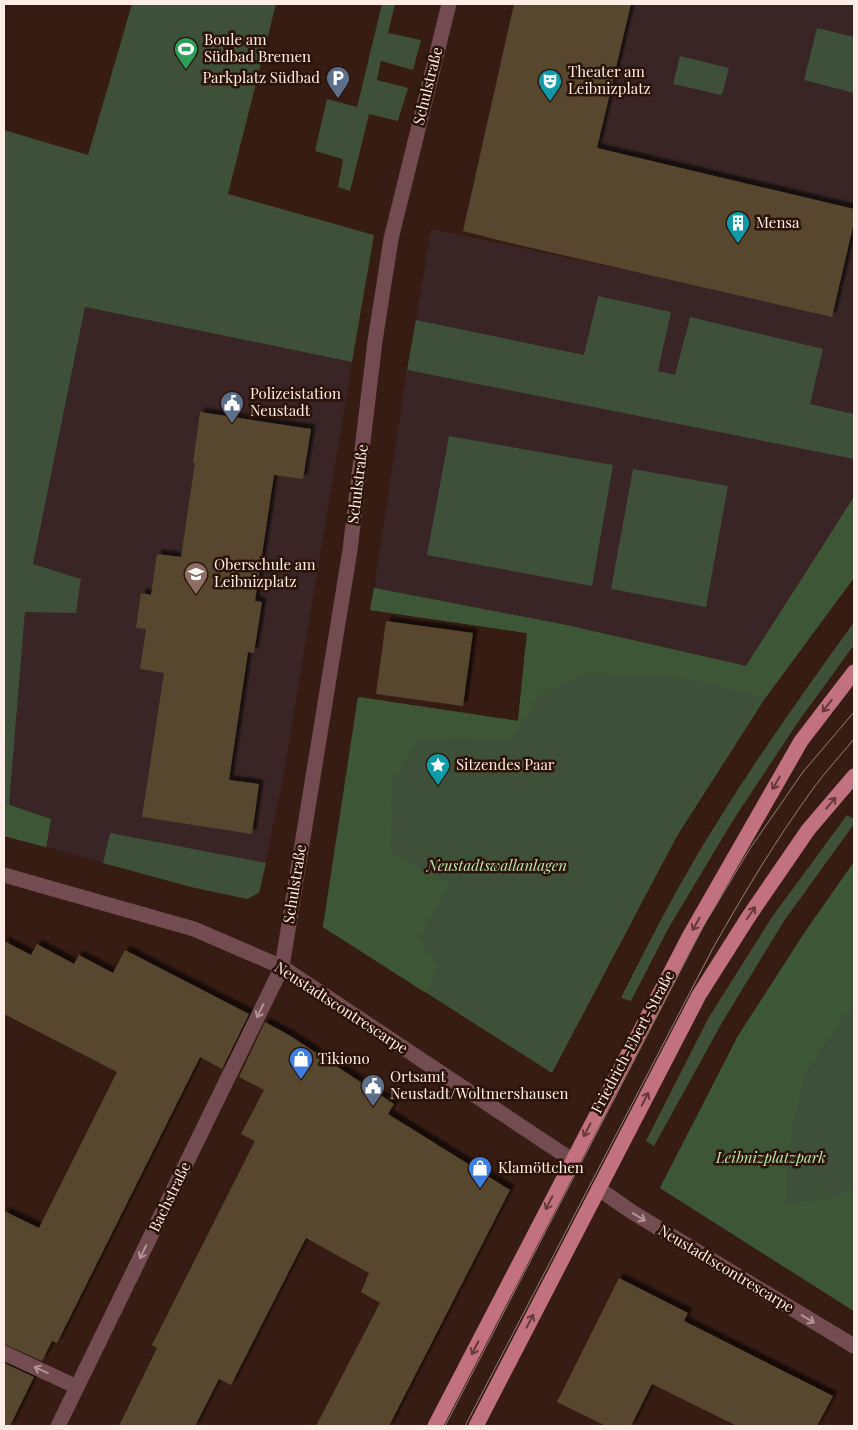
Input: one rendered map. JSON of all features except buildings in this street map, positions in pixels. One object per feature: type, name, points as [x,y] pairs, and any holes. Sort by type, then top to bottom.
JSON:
[{"type":"main road","name":"Friedrich-Ebert-Straße","points":[[435,1426],[690,935],[786,764],[801,741],[854,672]]},
{"type":"main road","points":[[476,1426],[704,987],[749,916],[808,830],[854,776]]},
{"type":"street","name":"Schulstraße","points":[[282,968],[350,550],[375,342],[391,239],[449,4]]},
{"type":"street","name":"Neustadtscontrescarpe","points":[[4,875],[194,929],[282,968],[572,1160]]},
{"type":"street","name":"Bachstraße","points":[[58,1426],[282,968]]},
{"type":"street","name":"Neustadtscontrescarpe","points":[[598,1189],[632,1212],[854,1346]]},
{"type":"street","points":[[4,1353],[77,1387]]},
{"type":"shaded area","points":[[631,4],[854,4],[854,414],[416,320],[431,229],[618,268],[595,158]]},
{"type":"shaded area","name":"Oberschule am Leibnizplatz","points":[[85,307],[352,362],[282,784],[259,893],[247,899],[191,887],[46,847],[51,819],[9,805],[25,611],[76,612],[81,579],[33,564]]},
{"type":"shaded area","points":[[407,370],[854,459],[854,497],[746,666],[566,625],[374,588]]},
{"type":"green space","points":[[132,4],[276,4],[228,194],[374,235],[352,362],[85,307],[33,564],[81,579],[76,613],[25,612],[9,805],[51,819],[46,847],[4,836],[4,130],[88,155]]},
{"type":"green space","points":[[382,4],[395,4],[388,33],[421,40],[413,70],[381,61],[377,80],[408,88],[398,121],[369,114],[350,191],[338,187],[343,159],[315,151],[327,99],[357,107]]},
{"type":"green space","points":[[817,28],[854,37],[854,93],[804,80]]},
{"type":"green space","points":[[680,56],[729,68],[722,95],[673,84]]},
{"type":"green space","points":[[598,296],[671,312],[658,371],[675,375],[690,317],[823,349],[810,404],[854,414],[854,459],[407,370],[416,320],[584,355]]},
{"type":"green space","points":[[449,436],[613,465],[592,586],[427,555]]},
{"type":"green space","points":[[633,469],[728,486],[706,607],[611,589]]},
{"type":"green space","name":"Neustadtswallanlagen","points":[[854,497],[854,576],[766,697],[677,836],[552,1073],[323,927],[358,697],[518,721],[527,633],[370,610],[374,588],[566,625],[746,666]]},
{"type":"green space","points":[[854,497],[854,578],[766,697],[685,678],[591,673],[539,694],[513,739],[418,740],[392,782],[390,853],[450,883],[419,938],[438,965],[426,993],[323,927],[358,697],[518,721],[527,633],[370,610],[374,588],[566,625],[746,666]]},
{"type":"green space","points":[[854,622],[854,645],[798,722],[732,822],[668,929],[631,1001],[621,998],[644,952],[707,838],[769,742]]},
{"type":"green space","points":[[4,803],[51,819],[46,847],[4,836]]},
{"type":"green space","points":[[847,815],[854,819],[854,824],[784,921],[723,1021],[654,1146],[646,1141],[709,1017],[772,917]]},
{"type":"green space","points":[[110,833],[266,863],[259,893],[247,899],[191,887],[103,863]]},
{"type":"green space","name":"Leibnizplatzpark","points":[[854,862],[854,1311],[660,1188],[738,1036],[805,932]]},
{"type":"green space","name":"Leibnizplatzpark","points":[[854,862],[854,1008],[848,1010],[804,1075],[788,1152],[786,1204],[838,1197],[854,1189],[854,1311],[660,1188],[738,1036],[805,932]]},
{"type":"tram line","points":[[445,1426],[704,925],[751,847],[803,772],[854,712]]},
{"type":"tram line","points":[[465,1426],[713,948],[787,826],[824,774],[854,739]]},
{"type":"place","name":"Boule am Südbad Bremen","points":[[186,70]]},
{"type":"place","name":"Parkplatz Südbad","points":[[338,99]]},
{"type":"place","name":"Theater am Leibnizplatz","points":[[550,102]]},
{"type":"place","name":"Mensa","points":[[738,244]]},
{"type":"place","name":"Polizeistation Neustadt","points":[[232,424]]},
{"type":"place","name":"Oberschule am Leibnizplatz","points":[[196,595]]},
{"type":"place","name":"Sitzendes Paar","points":[[438,786]]},
{"type":"place","name":"Tikiono","points":[[301,1080]]},
{"type":"place","name":"Ortsamt Neustadt/Woltmershausen","points":[[373,1107]]},
{"type":"place","name":"Klamöttchen","points":[[480,1189]]}]
